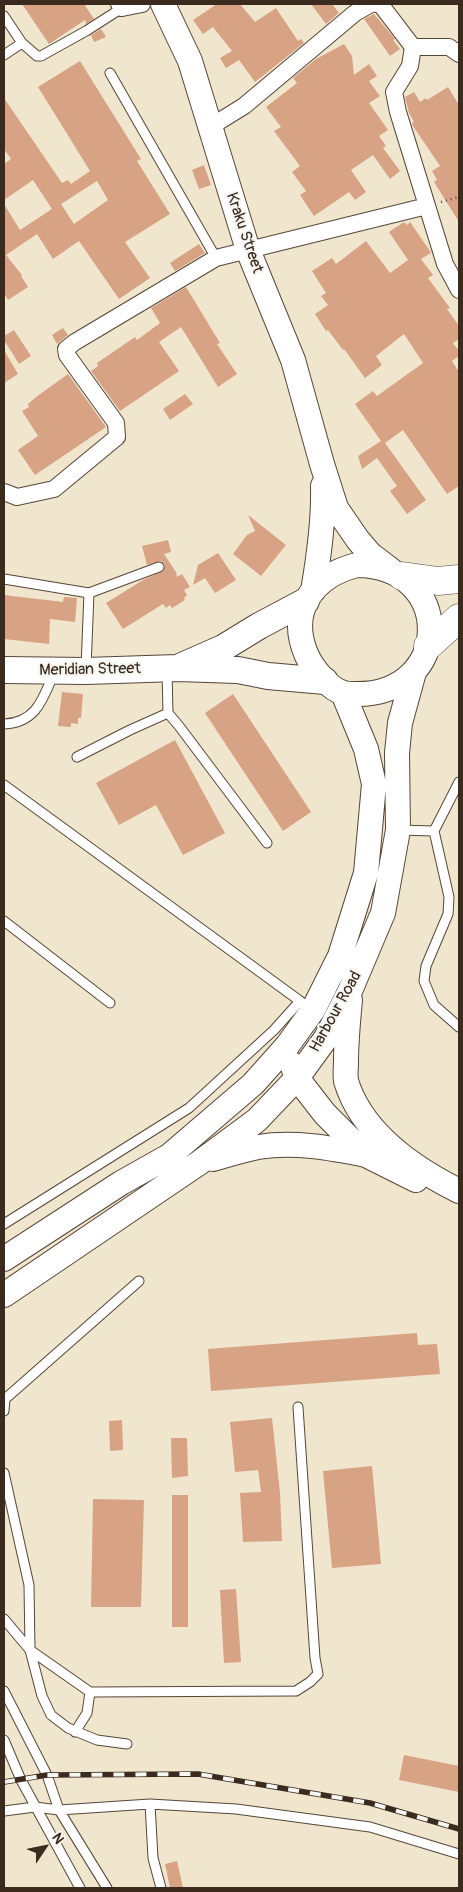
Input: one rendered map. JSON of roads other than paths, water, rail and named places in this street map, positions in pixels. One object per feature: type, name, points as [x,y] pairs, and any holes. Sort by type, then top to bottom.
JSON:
[{"type":"highway","points":[[397,573],[438,581],[459,579]]},
{"type":"highway","points":[[428,646],[459,618]]},
{"type":"main road","name":"Kraku Street","points":[[163,4],[190,61],[248,250],[293,360],[336,508],[370,554],[397,573]]},
{"type":"main road","name":"Kraku Street","points":[[310,596],[321,541],[324,509],[322,464]]},
{"type":"main road","points":[[357,565],[375,565],[397,573],[415,588],[427,609],[429,621],[428,646],[422,660],[414,672],[400,684],[383,692],[365,694],[334,687],[308,659],[303,645],[301,631],[310,596],[325,578],[340,569],[357,565]]},
{"type":"main road","name":"Meridian Street","points":[[172,668],[222,648],[310,596]]},
{"type":"main road","name":"Meridian Street","points":[[4,670],[86,671],[172,668],[238,670],[334,687]]},
{"type":"main road","name":"Harbour Road","points":[[4,1295],[199,1163],[257,1120],[296,1078],[326,1038],[350,991],[384,913],[398,830],[397,753],[400,722],[414,672]]},
{"type":"main road","name":"Harbour Road","points":[[4,1259],[121,1184],[169,1156],[253,1084],[287,1046],[306,1005],[340,956],[367,864],[374,784],[366,749],[334,687]]},
{"type":"main road","points":[[350,991],[346,1080],[359,1108],[383,1140],[405,1159],[459,1191]]},
{"type":"main road","points":[[287,1046],[296,1078],[325,1114],[366,1155]]},
{"type":"main road","points":[[199,1163],[258,1147],[302,1145],[326,1147],[366,1155],[459,1201]]},
{"type":"street","points":[[121,6],[142,4]]},
{"type":"street","points":[[210,126],[244,106],[355,13],[370,4]]},
{"type":"street","points":[[376,4],[381,5],[413,46],[410,66],[394,92],[398,112],[444,264],[459,290]]},
{"type":"street","points":[[413,46],[449,47],[459,54]]},
{"type":"street","points":[[4,492],[17,496],[54,489],[117,437],[116,423],[69,360],[66,350],[75,342],[216,258],[427,206]]},
{"type":"lane","points":[[4,16],[22,43],[37,56],[41,56],[86,31],[121,6]]},
{"type":"lane","points":[[4,55],[22,43]]},
{"type":"lane","points":[[110,73],[216,258]]},
{"type":"lane","points":[[4,579],[89,593],[159,567]]},
{"type":"lane","points":[[86,671],[89,593]]},
{"type":"lane","points":[[172,668],[168,713],[180,726],[267,843]]},
{"type":"lane","points":[[4,724],[12,724],[30,717],[43,701],[55,671]]},
{"type":"lane","points":[[77,757],[168,713]]},
{"type":"lane","points":[[459,782],[434,831],[449,897],[448,914],[426,966],[424,981],[434,1005],[459,1027]]},
{"type":"lane","points":[[4,785],[306,1005],[274,1030],[189,1108],[4,1224]]},
{"type":"lane","points":[[398,830],[434,831]]},
{"type":"lane","points":[[4,921],[110,1003]]},
{"type":"lane","points":[[4,1411],[5,1399],[139,1281]]},
{"type":"lane","points":[[4,1619],[30,1650],[90,1692],[296,1691],[310,1682],[318,1674],[315,1658],[298,1407]]},
{"type":"lane","points":[[4,1473],[30,1585],[30,1650],[42,1696],[51,1714],[75,1732],[98,1740],[127,1744]]},
{"type":"lane","points":[[4,1691],[47,1775],[59,1810],[107,1888]]},
{"type":"lane","points":[[75,1732],[87,1713],[90,1692]]},
{"type":"lane","points":[[4,1740],[20,1780],[80,1888]]},
{"type":"lane","points":[[150,1804],[153,1858],[161,1888]]},
{"type":"lane","points":[[4,1811],[35,1807],[59,1810],[150,1804],[236,1810],[370,1827],[459,1854]]},
{"type":"railway","points":[[4,1782],[47,1775],[198,1774],[370,1803],[459,1829]]}]
